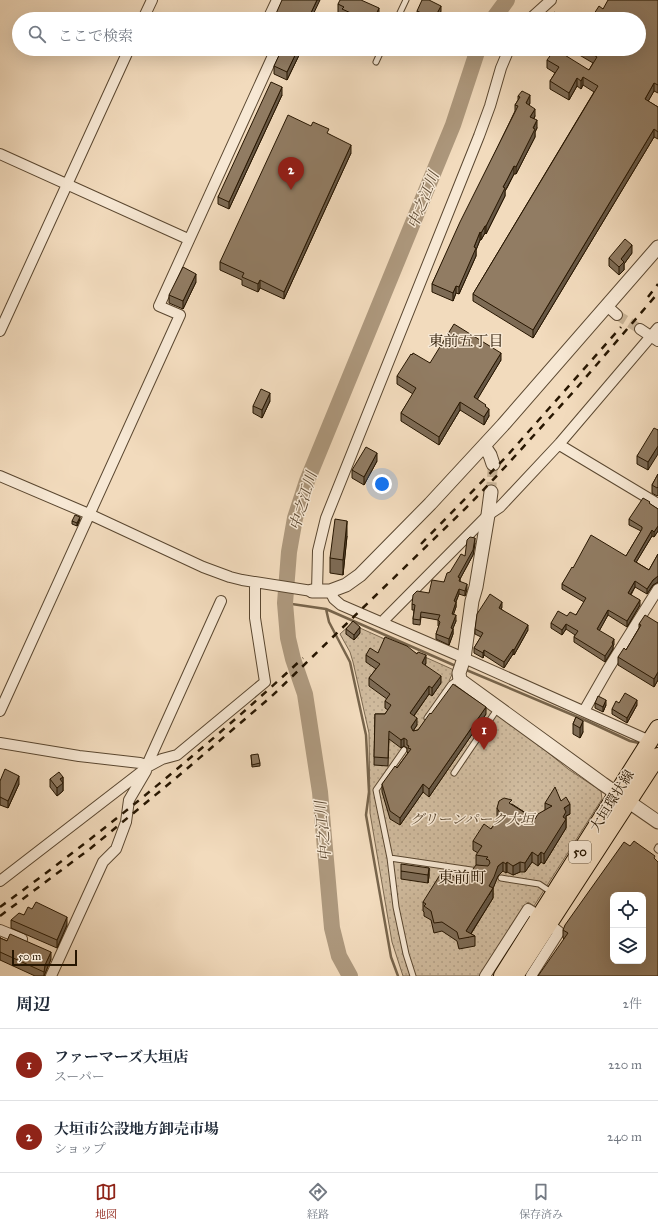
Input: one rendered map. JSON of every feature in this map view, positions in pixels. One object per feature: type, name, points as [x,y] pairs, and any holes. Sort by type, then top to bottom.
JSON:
[{"type":"main road","name":"大垣環状線","points":[[502,976],[544,920],[622,798],[654,734]]},
{"type":"main road","name":"大垣環状線","points":[[622,798],[658,756]]},
{"type":"main road","name":"大垣環状線","points":[[516,976],[544,920]]},
{"type":"street","points":[[146,12],[152,0]]},
{"type":"street","points":[[271,12],[277,0]]},
{"type":"street","points":[[538,12],[551,0]]},
{"type":"street","points":[[0,331],[126,56]]},
{"type":"street","points":[[0,711],[180,315],[159,306],[188,239],[273,56]]},
{"type":"street","points":[[315,591],[318,551],[326,518],[479,136],[506,56]]},
{"type":"street","points":[[0,154],[188,239]]},
{"type":"street","points":[[0,476],[89,514],[203,567],[230,577],[259,583],[315,591],[330,591],[346,585],[360,575],[397,538],[484,446],[658,247]]},
{"type":"street","points":[[607,306],[617,315]]},
{"type":"street","points":[[383,623],[385,619],[488,515],[500,507],[560,443],[654,339],[658,328]]},
{"type":"street","points":[[640,329],[654,339]]},
{"type":"street","points":[[560,443],[563,447],[658,504]]},
{"type":"street","points":[[484,446],[490,455],[493,464]]},
{"type":"street","points":[[491,492],[460,680],[622,798],[658,822]]},
{"type":"street","points":[[0,881],[148,765],[162,759],[177,756],[265,682],[255,618],[259,583]]},
{"type":"street","points":[[584,711],[608,669],[658,589]]},
{"type":"street","points":[[330,591],[334,599],[341,605],[383,623],[461,668],[654,734]]},
{"type":"street","points":[[51,976],[57,955],[103,862],[116,849],[126,822],[129,800],[148,765],[221,601]]},
{"type":"street","points":[[0,743],[148,765]]},
{"type":"street","points":[[485,976],[528,909],[559,932],[531,976]]},
{"type":"street","points":[[1,932],[31,944]]},
{"type":"lane","points":[[400,12],[406,0]]},
{"type":"lane","points":[[376,62],[379,56]]},
{"type":"lane","points":[[425,720],[461,668]]},
{"type":"lane","points":[[454,773],[498,708]]},
{"type":"lane","points":[[404,750],[376,790],[390,858],[396,907],[406,954],[413,976]]},
{"type":"lane","points":[[390,858],[486,872]]},
{"type":"lane","points":[[502,878],[539,884],[548,890]]},
{"type":"green space","name":"グリーンパーク大垣","points":[[351,624],[454,670],[449,681],[540,746],[568,769],[601,791],[602,799],[534,906],[528,902],[481,976],[403,976],[392,942],[370,813],[369,733],[353,662],[350,652],[340,634]]},
{"type":"building","points":[[282,0],[317,0],[311,12],[277,12]]},
{"type":"building","points":[[340,0],[361,0],[379,8],[377,12],[349,12],[342,9],[344,7],[338,4]]},
{"type":"building","points":[[422,0],[429,0],[441,6],[438,12],[417,11]]},
{"type":"building","points":[[608,0],[658,0],[658,85],[654,83],[645,99],[658,107],[658,132],[654,129],[533,330],[473,294],[598,86],[583,77],[581,81],[577,78],[569,93],[550,81],[559,67],[547,60],[550,56],[566,56],[589,70],[597,57],[595,56],[646,56],[646,12],[595,12],[599,6],[603,9]]},
{"type":"building","points":[[279,56],[295,56],[287,72],[274,66]]},
{"type":"building","points":[[271,82],[282,87],[229,202],[218,197]]},
{"type":"building","points":[[522,91],[530,95],[526,103],[535,109],[530,117],[537,120],[533,128],[535,129],[516,167],[514,166],[503,187],[505,188],[486,226],[481,233],[480,232],[474,247],[476,248],[459,287],[456,286],[453,293],[432,284],[460,222],[518,106],[515,105],[520,97],[518,96]]},
{"type":"building","points":[[288,115],[311,126],[313,122],[329,129],[327,133],[351,145],[284,292],[260,280],[258,284],[242,277],[244,273],[220,262]]},
{"type":"building","points":[[625,239],[632,245],[621,259],[624,262],[619,267],[609,258]]},
{"type":"building","points":[[183,267],[196,274],[183,301],[169,295]]},
{"type":"building","points":[[454,324],[501,353],[474,397],[486,405],[485,406],[489,409],[484,417],[460,402],[439,437],[401,413],[416,388],[397,376],[413,353],[430,363]]},
{"type":"building","points":[[261,389],[270,393],[262,410],[253,406]]},
{"type":"building","points":[[654,428],[658,430],[658,446],[648,462],[637,456]]},
{"type":"building","points":[[366,447],[377,453],[364,477],[352,470]]},
{"type":"building","points":[[658,474],[658,487],[657,488],[652,485]]},
{"type":"building","points":[[643,498],[658,509],[658,526],[654,532],[652,530],[634,561],[649,570],[658,554],[658,576],[653,580],[647,589],[635,581],[628,593],[640,600],[627,621],[608,610],[597,629],[614,639],[613,644],[605,656],[574,637],[578,631],[566,624],[562,630],[551,623],[558,611],[567,616],[570,612],[576,615],[586,598],[562,584],[572,567],[573,568],[591,535],[626,556],[642,529],[642,527],[629,519]]},
{"type":"building","points":[[75,515],[80,517],[77,523],[72,521]]},
{"type":"building","points":[[335,519],[347,521],[343,560],[330,558]]},
{"type":"building","points":[[470,537],[475,538],[473,550],[458,577],[460,578],[459,581],[467,584],[465,591],[459,589],[454,601],[456,602],[452,614],[456,615],[449,639],[436,634],[440,622],[438,620],[440,615],[421,612],[420,620],[413,619],[415,605],[412,604],[413,595],[417,591],[429,593],[432,580],[444,582],[447,573],[450,572],[461,554],[465,556],[467,540]]},
{"type":"building","points":[[490,594],[502,602],[499,608],[528,625],[514,650],[513,649],[504,662],[484,650],[483,653],[474,648],[483,633],[475,629],[477,614]]},
{"type":"building","points":[[645,615],[658,623],[658,672],[654,679],[618,657],[624,648],[626,650],[641,625],[639,624]]},
{"type":"building","points":[[353,621],[360,627],[354,635],[346,629]]},
{"type":"building","points":[[385,637],[407,646],[417,654],[418,652],[426,655],[422,663],[441,676],[432,688],[429,686],[410,713],[417,718],[411,727],[413,731],[418,730],[453,684],[486,707],[429,789],[423,784],[400,818],[390,811],[382,784],[395,766],[397,768],[411,749],[408,748],[409,746],[407,745],[407,740],[404,738],[401,740],[389,731],[388,758],[374,757],[375,714],[385,714],[391,705],[385,701],[390,694],[369,678],[380,664],[366,655],[370,648],[378,653]]},
{"type":"building","points":[[625,693],[637,700],[627,718],[612,709],[616,701],[619,703]]},
{"type":"building","points":[[598,696],[606,700],[603,707],[595,703]]},
{"type":"building","points":[[576,717],[583,721],[580,728],[573,724]]},
{"type":"building","points":[[258,754],[260,763],[252,765],[251,755]]},
{"type":"building","points":[[5,769],[19,776],[8,801],[0,797],[0,781]]},
{"type":"building","points":[[59,772],[63,777],[60,779],[63,783],[57,788],[50,779]]},
{"type":"building","points":[[555,787],[561,801],[566,797],[570,804],[564,808],[566,812],[563,817],[566,819],[544,854],[541,852],[538,856],[532,852],[525,863],[520,862],[513,866],[507,862],[506,864],[503,862],[498,866],[489,886],[493,888],[466,931],[475,936],[459,939],[457,932],[442,922],[434,923],[431,911],[424,906],[426,904],[423,902],[443,870],[459,880],[465,870],[470,873],[476,865],[488,866],[490,863],[489,860],[486,859],[488,857],[476,855],[482,846],[473,841],[484,824],[491,829],[501,815],[497,808],[499,801],[504,798],[512,800],[509,803],[535,819],[538,814],[552,806],[545,803]]},
{"type":"building","points":[[634,841],[655,856],[654,858],[658,862],[658,976],[538,976],[568,933],[563,930],[565,925],[624,842],[630,846]]},
{"type":"building","points":[[401,864],[429,868],[428,875],[401,871]]},
{"type":"building","points":[[36,902],[67,917],[57,940],[11,920],[19,913],[24,915],[28,907],[32,909]]},
{"type":"building","points":[[10,934],[51,952],[45,965],[44,972],[0,952],[0,938],[7,941]]},
{"type":"waterway","name":"中之江川","points":[[498,12],[507,0]]},
{"type":"waterway","name":"中之江川","points":[[350,976],[339,956],[332,928],[320,792],[305,694],[293,659],[288,638],[285,603],[289,552],[295,518],[307,481],[453,125],[476,56]]},
{"type":"waterway","points":[[285,603],[326,609],[458,667]]},
{"type":"waterway","points":[[326,609],[329,622],[350,662],[366,735],[369,792],[366,815],[391,957],[398,976]]},
{"type":"waterway","points":[[464,669],[587,721],[630,741],[639,743]]},
{"type":"tunnel","points":[[617,315],[640,329]]},
{"type":"tunnel","points":[[491,492],[493,464]]},
{"type":"railway","points":[[648,297],[658,284]]},
{"type":"railway","points":[[0,916],[91,848],[272,696],[470,504],[575,390],[658,293]]},
{"type":"railway","points":[[421,544],[506,457],[621,327]]},
{"type":"railway","points":[[0,907],[79,848],[193,756],[303,658]]},
{"type":"place","name":"大垣市公設地方卸売市場","points":[[291,190]]},
{"type":"place","name":"ファーマーズ大垣店","points":[[484,750]]},
{"type":"district","name":"東前五丁目","points":[[466,341]]},
{"type":"district","name":"東前町","points":[[462,877]]}]
